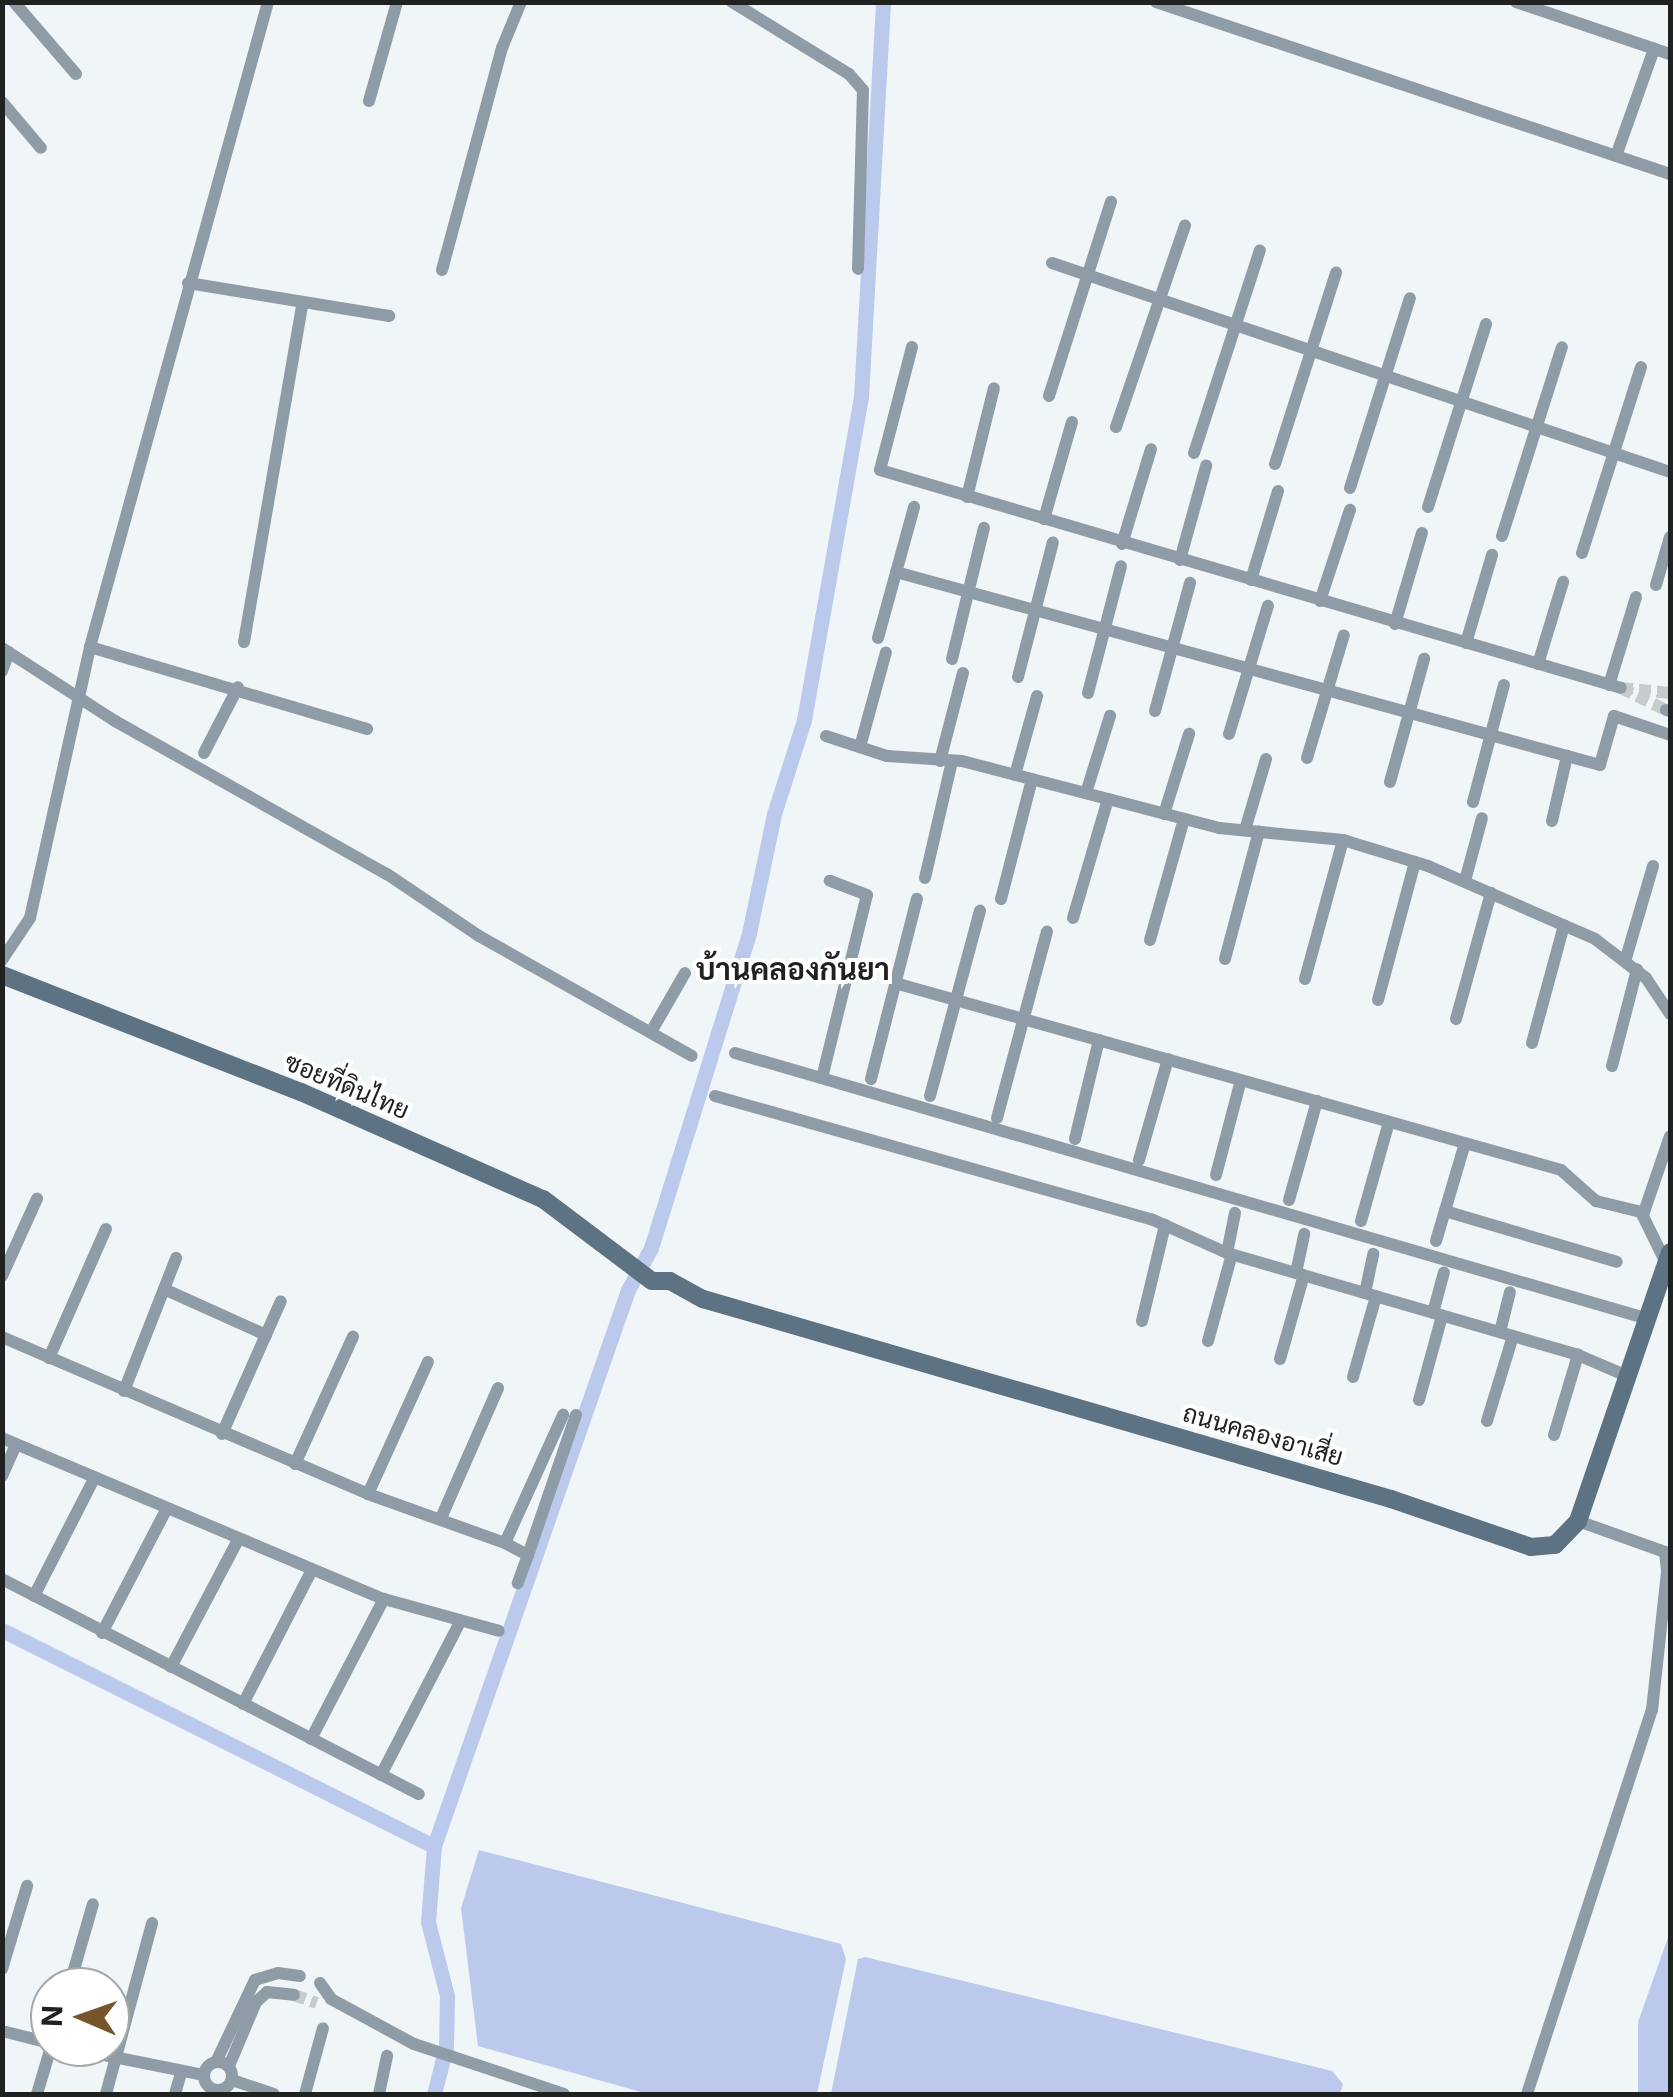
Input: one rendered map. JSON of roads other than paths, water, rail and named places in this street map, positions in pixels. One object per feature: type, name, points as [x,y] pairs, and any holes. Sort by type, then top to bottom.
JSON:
[{"type":"street","points":[[14,2],[76,74]]},
{"type":"street","points":[[2,960],[30,918],[90,646],[268,2]]},
{"type":"street","points":[[369,101],[396,2]]},
{"type":"street","points":[[442,270],[502,48],[521,2]]},
{"type":"street","points":[[732,2],[849,74],[863,90],[858,269]]},
{"type":"street","points":[[1156,2],[1670,174]]},
{"type":"street","points":[[1516,2],[1670,54]]},
{"type":"street","points":[[1616,156],[1654,49]]},
{"type":"street","points":[[2,102],[41,148]]},
{"type":"street","points":[[1048,396],[1110,202]]},
{"type":"street","points":[[1116,427],[1185,225]]},
{"type":"street","points":[[1194,452],[1260,250]]},
{"type":"street","points":[[1052,263],[1670,472]]},
{"type":"street","points":[[1275,464],[1336,273]]},
{"type":"street","points":[[188,283],[388,316]]},
{"type":"street","points":[[1350,488],[1410,298]]},
{"type":"street","points":[[244,642],[303,302]]},
{"type":"street","points":[[1428,507],[1486,324]]},
{"type":"street","points":[[912,346],[880,470],[1615,686],[1636,596]]},
{"type":"street","points":[[1502,536],[1562,347]]},
{"type":"street","points":[[1582,552],[1641,367]]},
{"type":"street","points":[[967,497],[994,388]]},
{"type":"street","points":[[1044,520],[1072,422]]},
{"type":"street","points":[[1122,544],[1150,449]]},
{"type":"street","points":[[1180,560],[1206,466]]},
{"type":"street","points":[[1252,580],[1278,491]]},
{"type":"street","points":[[878,638],[914,508]]},
{"type":"street","points":[[1320,601],[1350,510]]},
{"type":"street","points":[[952,659],[984,528]]},
{"type":"street","points":[[1396,624],[1422,533]]},
{"type":"street","points":[[1656,585],[1670,537]]},
{"type":"street","points":[[1018,677],[1053,542]]},
{"type":"street","points":[[1466,643],[1492,555]]},
{"type":"street","points":[[1088,694],[1121,566]]},
{"type":"street","points":[[896,572],[1600,765],[1614,716],[1670,736]]},
{"type":"street","points":[[1538,664],[1563,582]]},
{"type":"street","points":[[1155,711],[1190,583]]},
{"type":"street","points":[[1230,734],[1268,606]]},
{"type":"street","points":[[1307,758],[1344,634]]},
{"type":"street","points":[[90,646],[238,686],[368,730]]},
{"type":"street","points":[[2,671],[6,650],[77,697],[692,1056]]},
{"type":"street","points":[[860,747],[886,652]]},
{"type":"street","points":[[1390,782],[1424,659]]},
{"type":"street","points":[[925,878],[963,672]]},
{"type":"street","points":[[204,753],[238,686]]},
{"type":"street","points":[[1474,802],[1504,686]]},
{"type":"street","points":[[1015,774],[1037,696]]},
{"type":"street","points":[[1086,793],[1110,716]]},
{"type":"street","points":[[1164,814],[1189,734]]},
{"type":"street","points":[[826,736],[860,747],[1015,774],[1184,819],[1343,840],[1414,862],[1564,925],[1632,964],[1670,1014]]},
{"type":"street","points":[[1552,821],[1567,756]]},
{"type":"street","points":[[1226,959],[1266,758]]},
{"type":"street","points":[[1001,899],[1032,779]]},
{"type":"street","points":[[1073,918],[1108,799]]},
{"type":"street","points":[[1465,882],[1482,818]]},
{"type":"street","points":[[1150,940],[1184,819]]},
{"type":"street","points":[[1304,979],[1343,840]]},
{"type":"street","points":[[1378,1000],[1414,862]]},
{"type":"street","points":[[1612,1066],[1652,866]]},
{"type":"street","points":[[822,1078],[868,896],[830,881]]},
{"type":"street","points":[[1456,1019],[1491,893]]},
{"type":"street","points":[[871,1079],[917,899]]},
{"type":"street","points":[[930,1096],[980,911]]},
{"type":"street","points":[[1532,1044],[1564,925]]},
{"type":"street","points":[[997,1118],[1047,932]]},
{"type":"street","points":[[651,1032],[685,972]]},
{"type":"street","name":"ซอยที่ดินไทย","points":[[2,975],[300,1092],[528,1192],[652,1281]]},
{"type":"street","points":[[896,982],[1560,1170],[1596,1202],[1643,1215],[1668,1257],[1578,1520],[1664,1552],[1656,1689],[1527,2094]]},
{"type":"street","points":[[1074,1139],[1099,1040]]},
{"type":"street","points":[[735,1053],[1646,1318]]},
{"type":"street","points":[[1139,1160],[1168,1060]]},
{"type":"street","points":[[1216,1176],[1241,1080]]},
{"type":"street","points":[[715,1096],[1165,1225],[1229,1254],[1578,1355],[1626,1376]]},
{"type":"street","points":[[1289,1200],[1318,1101]]},
{"type":"street","points":[[1361,1220],[1389,1122]]},
{"type":"street","points":[[1643,1215],[1670,1136]]},
{"type":"street","points":[[1436,1241],[1465,1143]]},
{"type":"street","points":[[2,1276],[38,1199]]},
{"type":"street","points":[[1445,1210],[1616,1262]]},
{"type":"street","points":[[1208,1341],[1235,1213]]},
{"type":"street","points":[[1142,1320],[1165,1225]]},
{"type":"street","points":[[49,1358],[106,1229]]},
{"type":"street","points":[[1280,1359],[1300,1274],[1304,1234]]},
{"type":"street","points":[[1353,1377],[1370,1295],[1373,1254]]},
{"type":"street","points":[[124,1390],[176,1258]]},
{"type":"street","points":[[1419,1400],[1444,1272]]},
{"type":"street","name":"ถนนคลองอาเสี่ย","points":[[652,1281],[670,1281],[703,1299],[1391,1499],[1531,1547],[1555,1544],[1578,1520]]},
{"type":"street","points":[[164,1289],[266,1335]]},
{"type":"street","points":[[1487,1422],[1506,1334],[1510,1292]]},
{"type":"street","points":[[222,1434],[281,1301]]},
{"type":"street","points":[[2,1337],[222,1434],[528,1555]]},
{"type":"street","points":[[295,1464],[353,1337]]},
{"type":"street","points":[[1554,1435],[1578,1355]]},
{"type":"street","points":[[368,1494],[428,1362]]},
{"type":"street","points":[[441,1518],[498,1388]]},
{"type":"street","points":[[505,1543],[569,1415],[518,1583]]},
{"type":"street","points":[[2,1438],[384,1599],[499,1631]]},
{"type":"street","points":[[2,1476],[16,1445]]},
{"type":"street","points":[[34,1596],[94,1479]]},
{"type":"street","points":[[102,1632],[166,1510]]},
{"type":"street","points":[[171,1667],[238,1540]]},
{"type":"street","points":[[243,1704],[312,1570]]},
{"type":"street","points":[[2,1579],[419,1794]]},
{"type":"street","points":[[311,1739],[384,1599]]},
{"type":"street","points":[[380,1775],[460,1622]]},
{"type":"street","points":[[2,1969],[27,1886]]},
{"type":"street","points":[[75,1967],[93,1904]]},
{"type":"street","points":[[130,2003],[152,1923]]},
{"type":"street","points":[[225,2070],[255,1980],[278,1973],[300,1976]]},
{"type":"street","points":[[320,1984],[324,2001],[414,2044],[564,2094]]},
{"type":"street","points":[[204,2075],[214,2089],[256,2002],[267,1992],[294,1994]]},
{"type":"street","points":[[305,2094],[324,2028]]},
{"type":"street","points":[[2,2031],[30,2039]]},
{"type":"street","points":[[379,2094],[387,2056]]},
{"type":"street","points":[[130,2065],[181,2074],[204,2075],[225,2070]]},
{"type":"street","points":[[37,2094],[44,2067]]},
{"type":"street","points":[[106,2094],[113,2067]]},
{"type":"street","points":[[225,2070],[245,2091],[274,2094]]},
{"type":"street","points":[[175,2094],[181,2074]]},
{"type":"water","points":[[479,1850],[841,1944],[846,1959],[817,2094],[648,2094],[478,2046],[461,1908]]},
{"type":"water","points":[[1670,1932],[1670,2094],[1638,2094],[1638,2022]]},
{"type":"water","points":[[865,1957],[1332,2071],[1343,2084],[1340,2094],[831,2094],[858,1959]]},
{"type":"waterway","points":[[434,2094],[446,2047],[447,1996],[428,1922],[434,1846],[628,1290],[651,1248],[749,933],[774,814],[804,720],[861,397],[883,2]]},
{"type":"waterway","points":[[2,1630],[434,1846]]},
{"type":"tunnel","points":[[1621,688],[1666,710]]},
{"type":"tunnel","points":[[1621,688],[1670,693]]},
{"type":"tunnel","points":[[294,1995],[317,2003]]},
{"type":"district","name":"บ้านคลองกันยา","points":[[793,969]]}]
